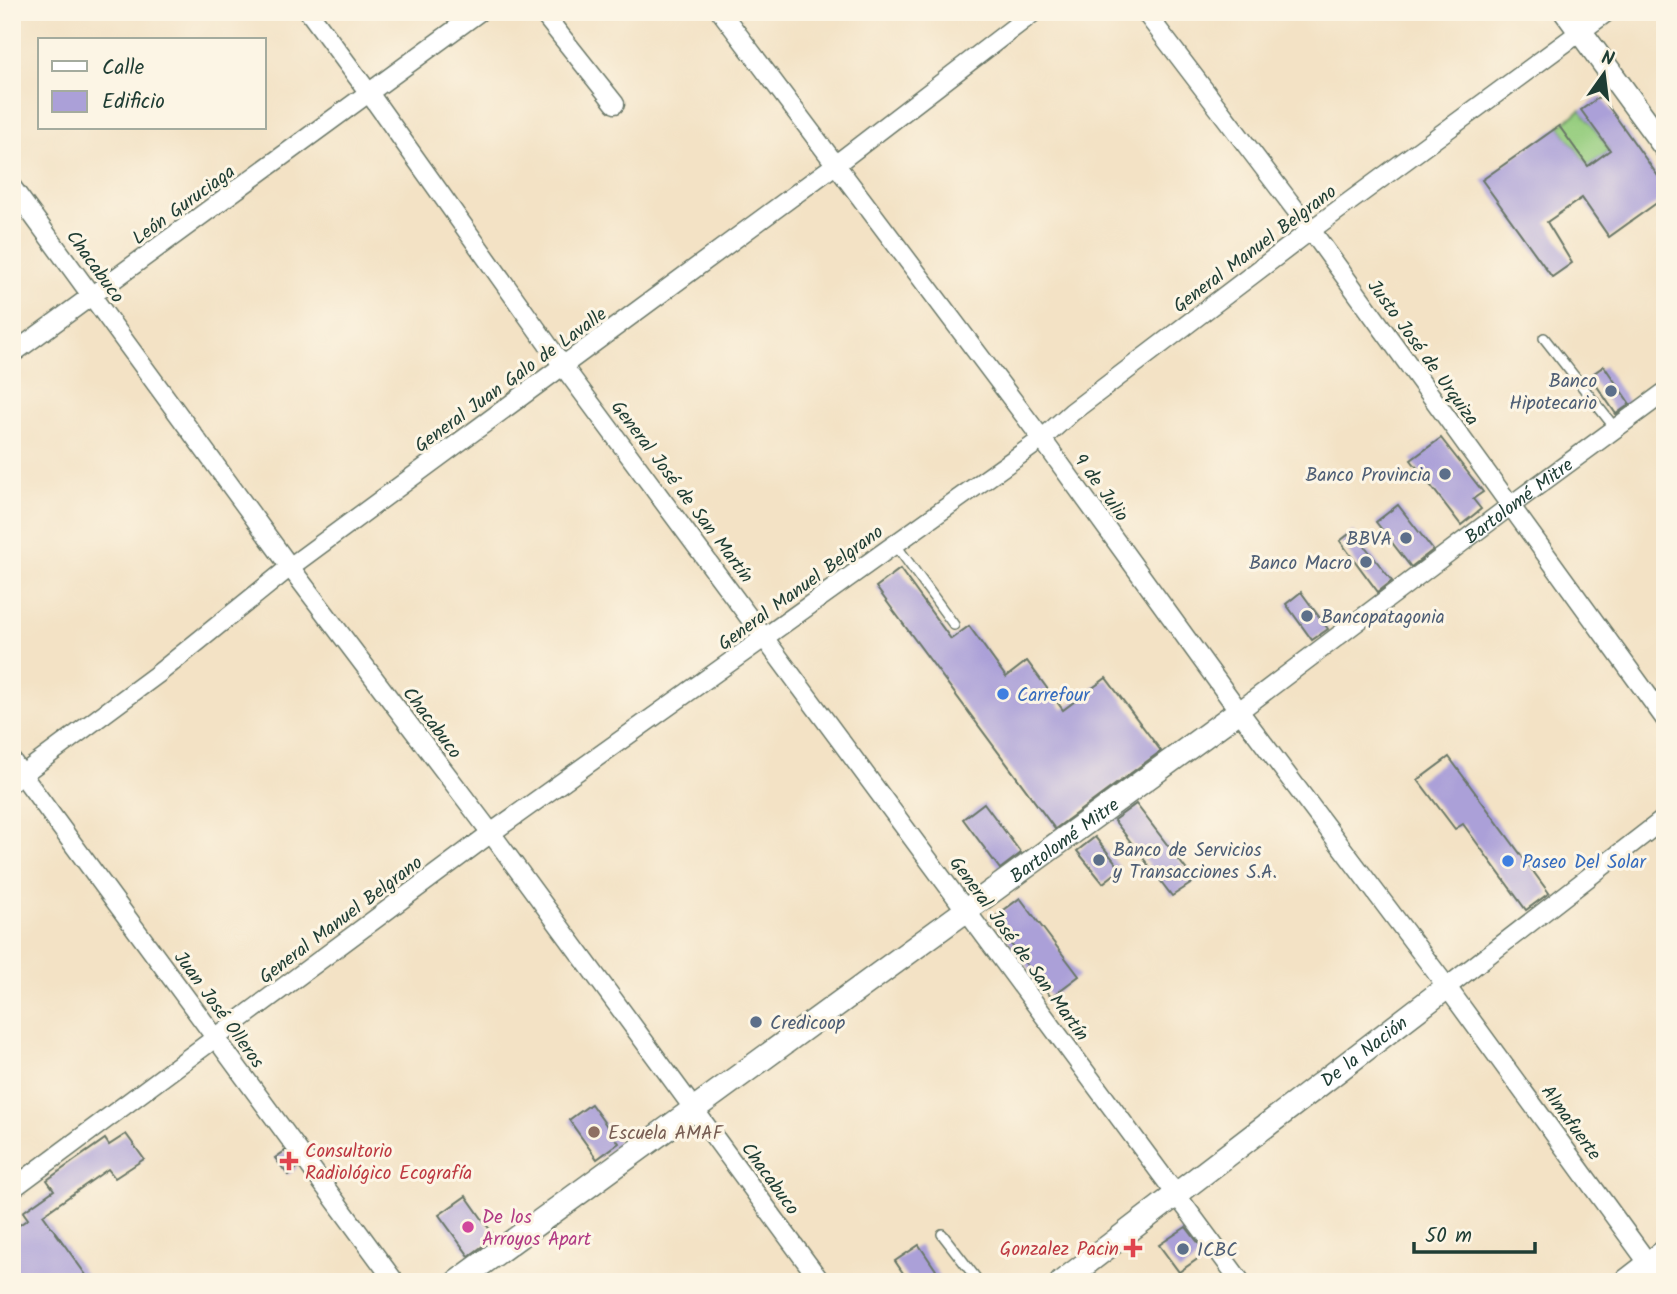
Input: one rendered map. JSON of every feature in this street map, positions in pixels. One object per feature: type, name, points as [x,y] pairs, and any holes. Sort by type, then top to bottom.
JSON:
[{"type":"street","name":"General José de San Martín","points":[[309,12],[563,366],[1241,1282]]},
{"type":"street","name":"León Guruciaga","points":[[12,354],[479,12]]},
{"type":"street","points":[[542,12],[615,104]]},
{"type":"street","name":"9 de Julio","points":[[721,12],[1042,439],[1239,711],[1447,987]]},
{"type":"street","name":"General Juan Galo de Lavalle","points":[[16,772],[159,673],[290,567],[835,165],[1034,12]]},
{"type":"street","name":"Justo José de Urquiza","points":[[1145,12],[1311,230],[1665,719]]},
{"type":"street","points":[[1566,12],[1665,147]]},
{"type":"street","name":"General Manuel Belgrano","points":[[12,1189],[491,833],[1042,439],[1072,412],[1311,230],[1607,12]]},
{"type":"street","name":"Chacabuco","points":[[12,187],[290,567],[491,833],[821,1282]]},
{"type":"street","name":"Bartolomé Mitre","points":[[457,1282],[693,1107],[967,912],[1665,391]]},
{"type":"street","name":"Juan José Olleros","points":[[16,772],[395,1282]]},
{"type":"street","name":"De la Nación","points":[[1062,1282],[1665,818]]},
{"type":"street","name":"Almafuerte","points":[[1447,987],[1662,1282]]},
{"type":"street","points":[[1621,1282],[1665,1248]]},
{"type":"lane","points":[[1544,338],[1615,428]]},
{"type":"lane","points":[[895,544],[954,625]]},
{"type":"lane","points":[[943,1234],[979,1282]]},
{"type":"green space","points":[[1581,110],[1610,150],[1588,166],[1559,126]]},
{"type":"building","points":[[1601,96],[1665,186],[1665,197],[1609,237],[1582,198],[1547,222],[1572,263],[1552,277],[1482,180],[1559,126],[1588,166],[1610,150],[1581,110]]},
{"type":"building","name":"Banco Hipotecario","points":[[1604,366],[1630,404],[1616,414],[1590,376]]},
{"type":"building","name":"Banco Provincia","points":[[1441,438],[1483,492],[1473,499],[1481,509],[1461,525],[1411,460]]},
{"type":"building","name":"BBVA","points":[[1398,505],[1433,550],[1411,567],[1376,522]]},
{"type":"building","name":"Banco Macro","points":[[1353,531],[1392,581],[1378,592],[1340,541]]},
{"type":"building","name":"Carrefour","points":[[900,569],[951,639],[969,626],[1006,677],[1027,661],[1063,710],[1106,678],[1161,751],[1055,829],[876,587]]},
{"type":"building","name":"Bancopatagonia","points":[[1301,592],[1328,629],[1312,640],[1286,604]]},
{"type":"building","name":"Paseo Del Solar","points":[[1449,757],[1549,893],[1526,910],[1463,824],[1455,829],[1418,780]]},
{"type":"building","points":[[984,803],[1021,853],[1000,869],[963,819]]},
{"type":"building","points":[[1136,804],[1195,881],[1172,896],[1114,820]]},
{"type":"building","name":"Banco de Servicios y Transacciones S.A.","points":[[1095,837],[1121,869],[1103,883],[1077,851]]},
{"type":"building","points":[[1020,898],[1079,976],[1051,997],[992,919]]},
{"type":"building","name":"Escuela AMAF","points":[[591,1104],[619,1143],[597,1159],[569,1120]]},
{"type":"building","points":[[126,1134],[144,1159],[115,1178],[108,1169],[43,1215],[91,1282],[12,1282],[12,1230],[28,1219],[23,1212],[54,1190],[47,1180],[105,1139],[109,1145]]},
{"type":"building","name":"Consultorio Radiológico Ecografía","points":[[285,1151],[297,1168],[288,1175],[275,1158]]},
{"type":"building","name":"De los Arroyos Apart","points":[[466,1196],[495,1237],[469,1256],[439,1215]]},
{"type":"building","name":"ICBC","points":[[1186,1227],[1206,1253],[1179,1272],[1159,1245]]},
{"type":"building","points":[[919,1245],[944,1282],[909,1282],[895,1261]]},
{"type":"place","name":"Banco Hipotecario","points":[[1611,391]]},
{"type":"place","name":"Banco Provincia","points":[[1445,474]]},
{"type":"place","name":"BBVA","points":[[1406,538]]},
{"type":"place","name":"Banco Macro","points":[[1366,562]]},
{"type":"place","name":"Bancopatagonia","points":[[1307,616]]},
{"type":"place","name":"Carrefour","points":[[1003,694]]},
{"type":"place","name":"Banco de Servicios y Transacciones S.A.","points":[[1099,860]]},
{"type":"place","name":"Paseo Del Solar","points":[[1508,861]]},
{"type":"place","name":"Credicoop","points":[[756,1022]]},
{"type":"place","name":"Escuela AMAF","points":[[594,1132]]},
{"type":"place","name":"Consultorio Radiológico Ecografía","points":[[289,1161]]},
{"type":"place","name":"De los Arroyos Apart","points":[[468,1227]]},
{"type":"place","name":"Gonzalez Pacin","points":[[1133,1248]]},
{"type":"place","name":"ICBC","points":[[1183,1249]]}]
